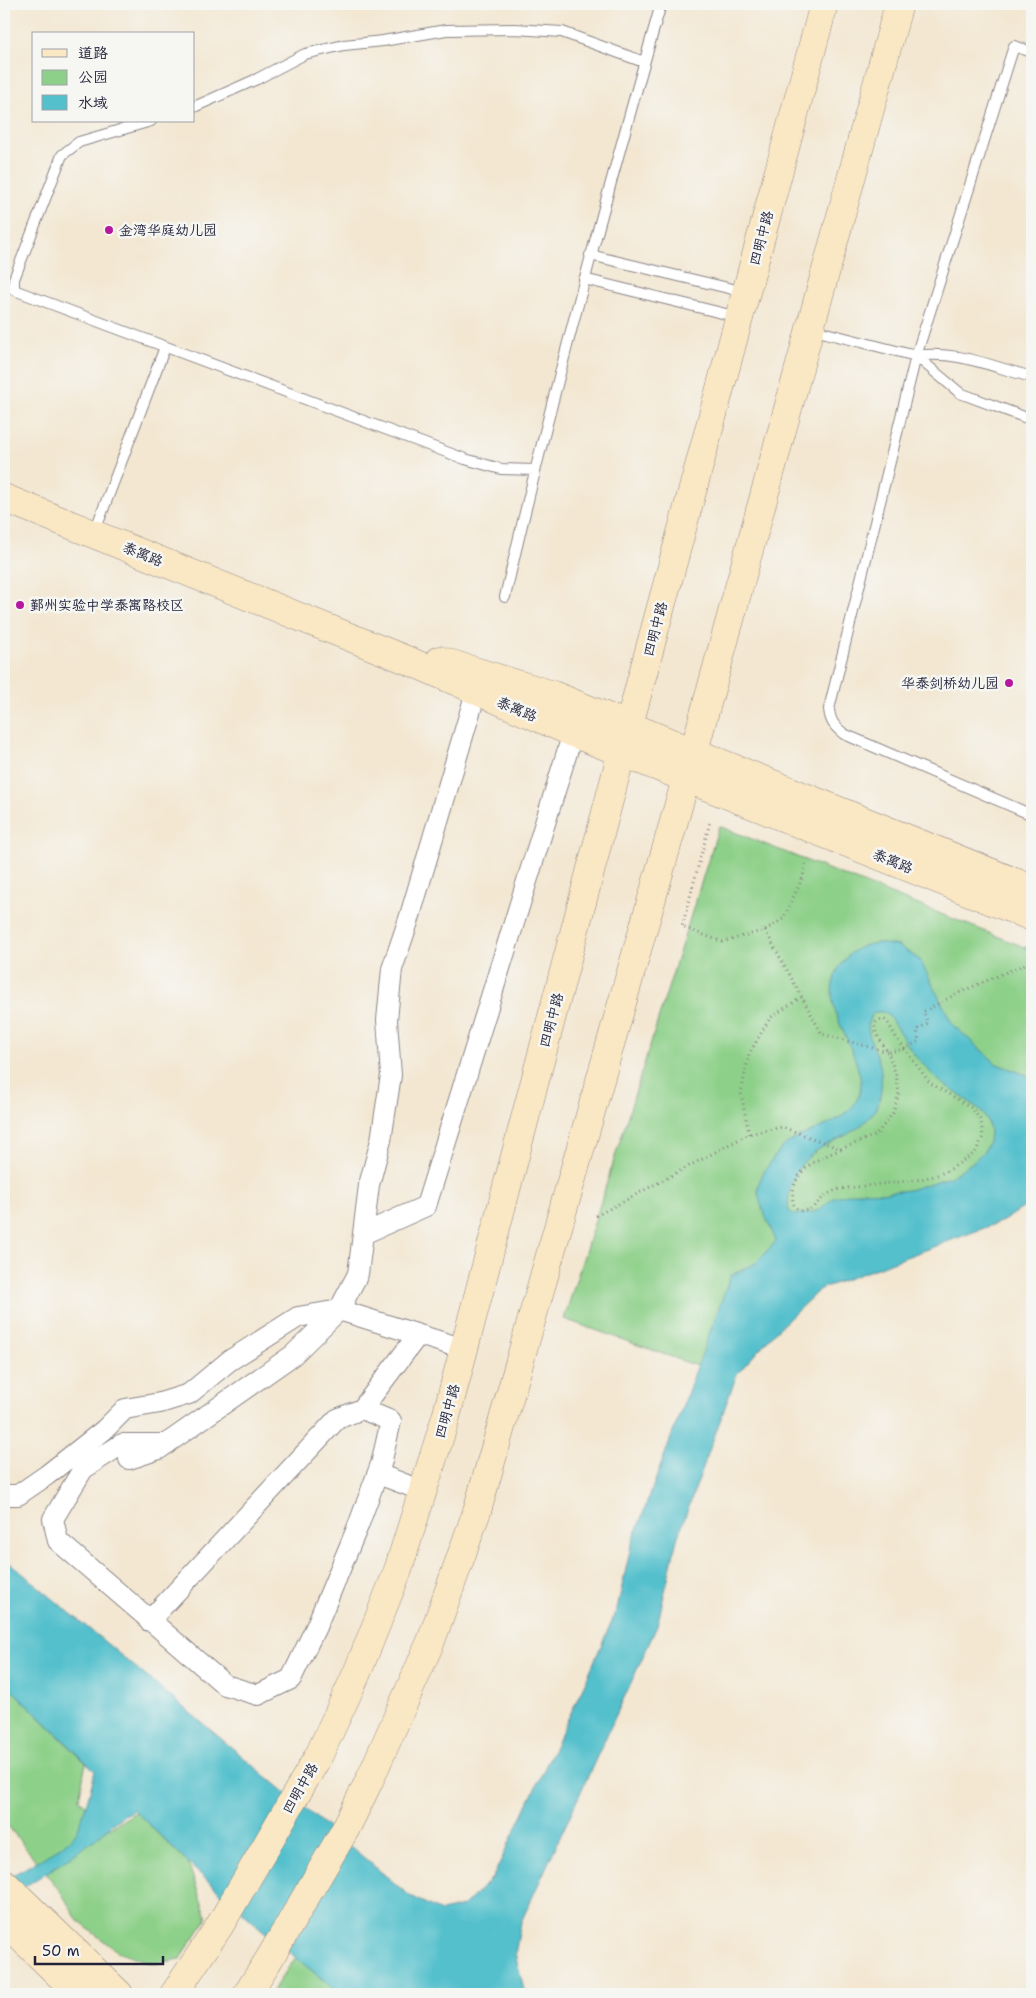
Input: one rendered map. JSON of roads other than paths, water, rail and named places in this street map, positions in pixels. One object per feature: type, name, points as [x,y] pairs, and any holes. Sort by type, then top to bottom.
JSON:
[{"type":"main road","name":"四明中路","points":[[174,1994],[220,1925],[319,1755],[357,1673],[398,1570],[446,1417],[629,725],[824,4]]},
{"type":"main road","points":[[247,1994],[345,1830],[370,1779],[431,1641],[477,1511],[694,751],[899,4]]},
{"type":"main road","name":"泰寓路","points":[[4,485],[416,653],[553,695],[1032,889]]},
{"type":"main road","name":"泰寓路","points":[[4,498],[404,659],[573,733],[1032,916]]},
{"type":"main road","points":[[4,1883],[119,1994]]},
{"type":"main road","points":[[4,1921],[79,1994]]},
{"type":"street","points":[[129,1459],[159,1449],[167,1444],[293,1355],[339,1310],[358,1274],[369,1185],[381,1140],[392,1075],[387,1020],[392,968],[409,919],[476,692]]},
{"type":"street","points":[[363,1234],[426,1206],[573,733]]},
{"type":"street","points":[[4,1495],[18,1495],[47,1476],[104,1430],[125,1409],[160,1403],[189,1394],[229,1361],[298,1316],[339,1310],[464,1349]]},
{"type":"street","points":[[150,1620],[338,1419],[362,1409],[418,1335]]},
{"type":"street","points":[[167,1444],[122,1444],[83,1469],[54,1519],[58,1541],[225,1685],[258,1695],[291,1679],[328,1599],[378,1474],[391,1421],[362,1409]]},
{"type":"street","points":[[378,1474],[423,1491]]},
{"type":"lane","points":[[505,597],[535,470],[590,255],[661,4]]},
{"type":"lane","points":[[195,107],[257,79],[305,54],[344,45],[383,42],[446,30],[515,29],[562,32],[644,62]]},
{"type":"lane","points":[[1032,52],[1014,46],[916,356],[828,709],[834,726],[844,734],[1032,815]]},
{"type":"lane","points":[[148,122],[79,142],[62,155],[14,279],[14,290],[465,459],[501,469],[535,470]]},
{"type":"lane","points":[[590,255],[743,305]]},
{"type":"lane","points":[[584,279],[743,305]]},
{"type":"lane","points":[[810,329],[916,356],[935,353],[971,358],[1002,369],[1032,376]]},
{"type":"lane","points":[[98,523],[166,347]]},
{"type":"lane","points":[[916,356],[960,393],[1032,420]]},
{"type":"water","points":[[878,943],[899,946],[920,960],[953,1025],[997,1064],[1032,1077],[1032,1202],[1003,1221],[820,1289],[775,1332],[737,1374],[677,1539],[657,1626],[521,1922],[515,1954],[525,1994],[340,1994],[260,1928],[188,1863],[134,1810],[118,1819],[72,1856],[4,1900],[4,1880],[51,1853],[75,1834],[84,1813],[95,1771],[4,1682],[4,1558],[410,1896],[441,1911],[464,1906],[493,1877],[584,1685],[617,1609],[631,1546],[731,1275],[756,1263],[776,1241],[759,1196],[758,1187],[763,1174],[785,1145],[844,1115],[858,1097],[861,1084],[860,1076],[854,1055],[837,1016],[832,989],[835,976],[850,953],[863,946]],"holes":[[[875,1012],[883,1012],[888,1015],[915,1056],[938,1080],[979,1109],[987,1119],[990,1131],[989,1141],[985,1150],[973,1162],[950,1177],[909,1190],[881,1193],[863,1191],[834,1197],[818,1211],[795,1215],[789,1211],[788,1201],[791,1185],[806,1159],[817,1150],[863,1123],[876,1108],[881,1090],[881,1071],[868,1030],[868,1024],[870,1017]]]},
{"type":"place","name":"金湾华庭幼儿园","points":[[109,230]]},
{"type":"place","name":"鄞州实验中学泰寓路校区","points":[[20,605]]},
{"type":"place","name":"华泰剑桥幼儿园","points":[[1009,683]]}]
